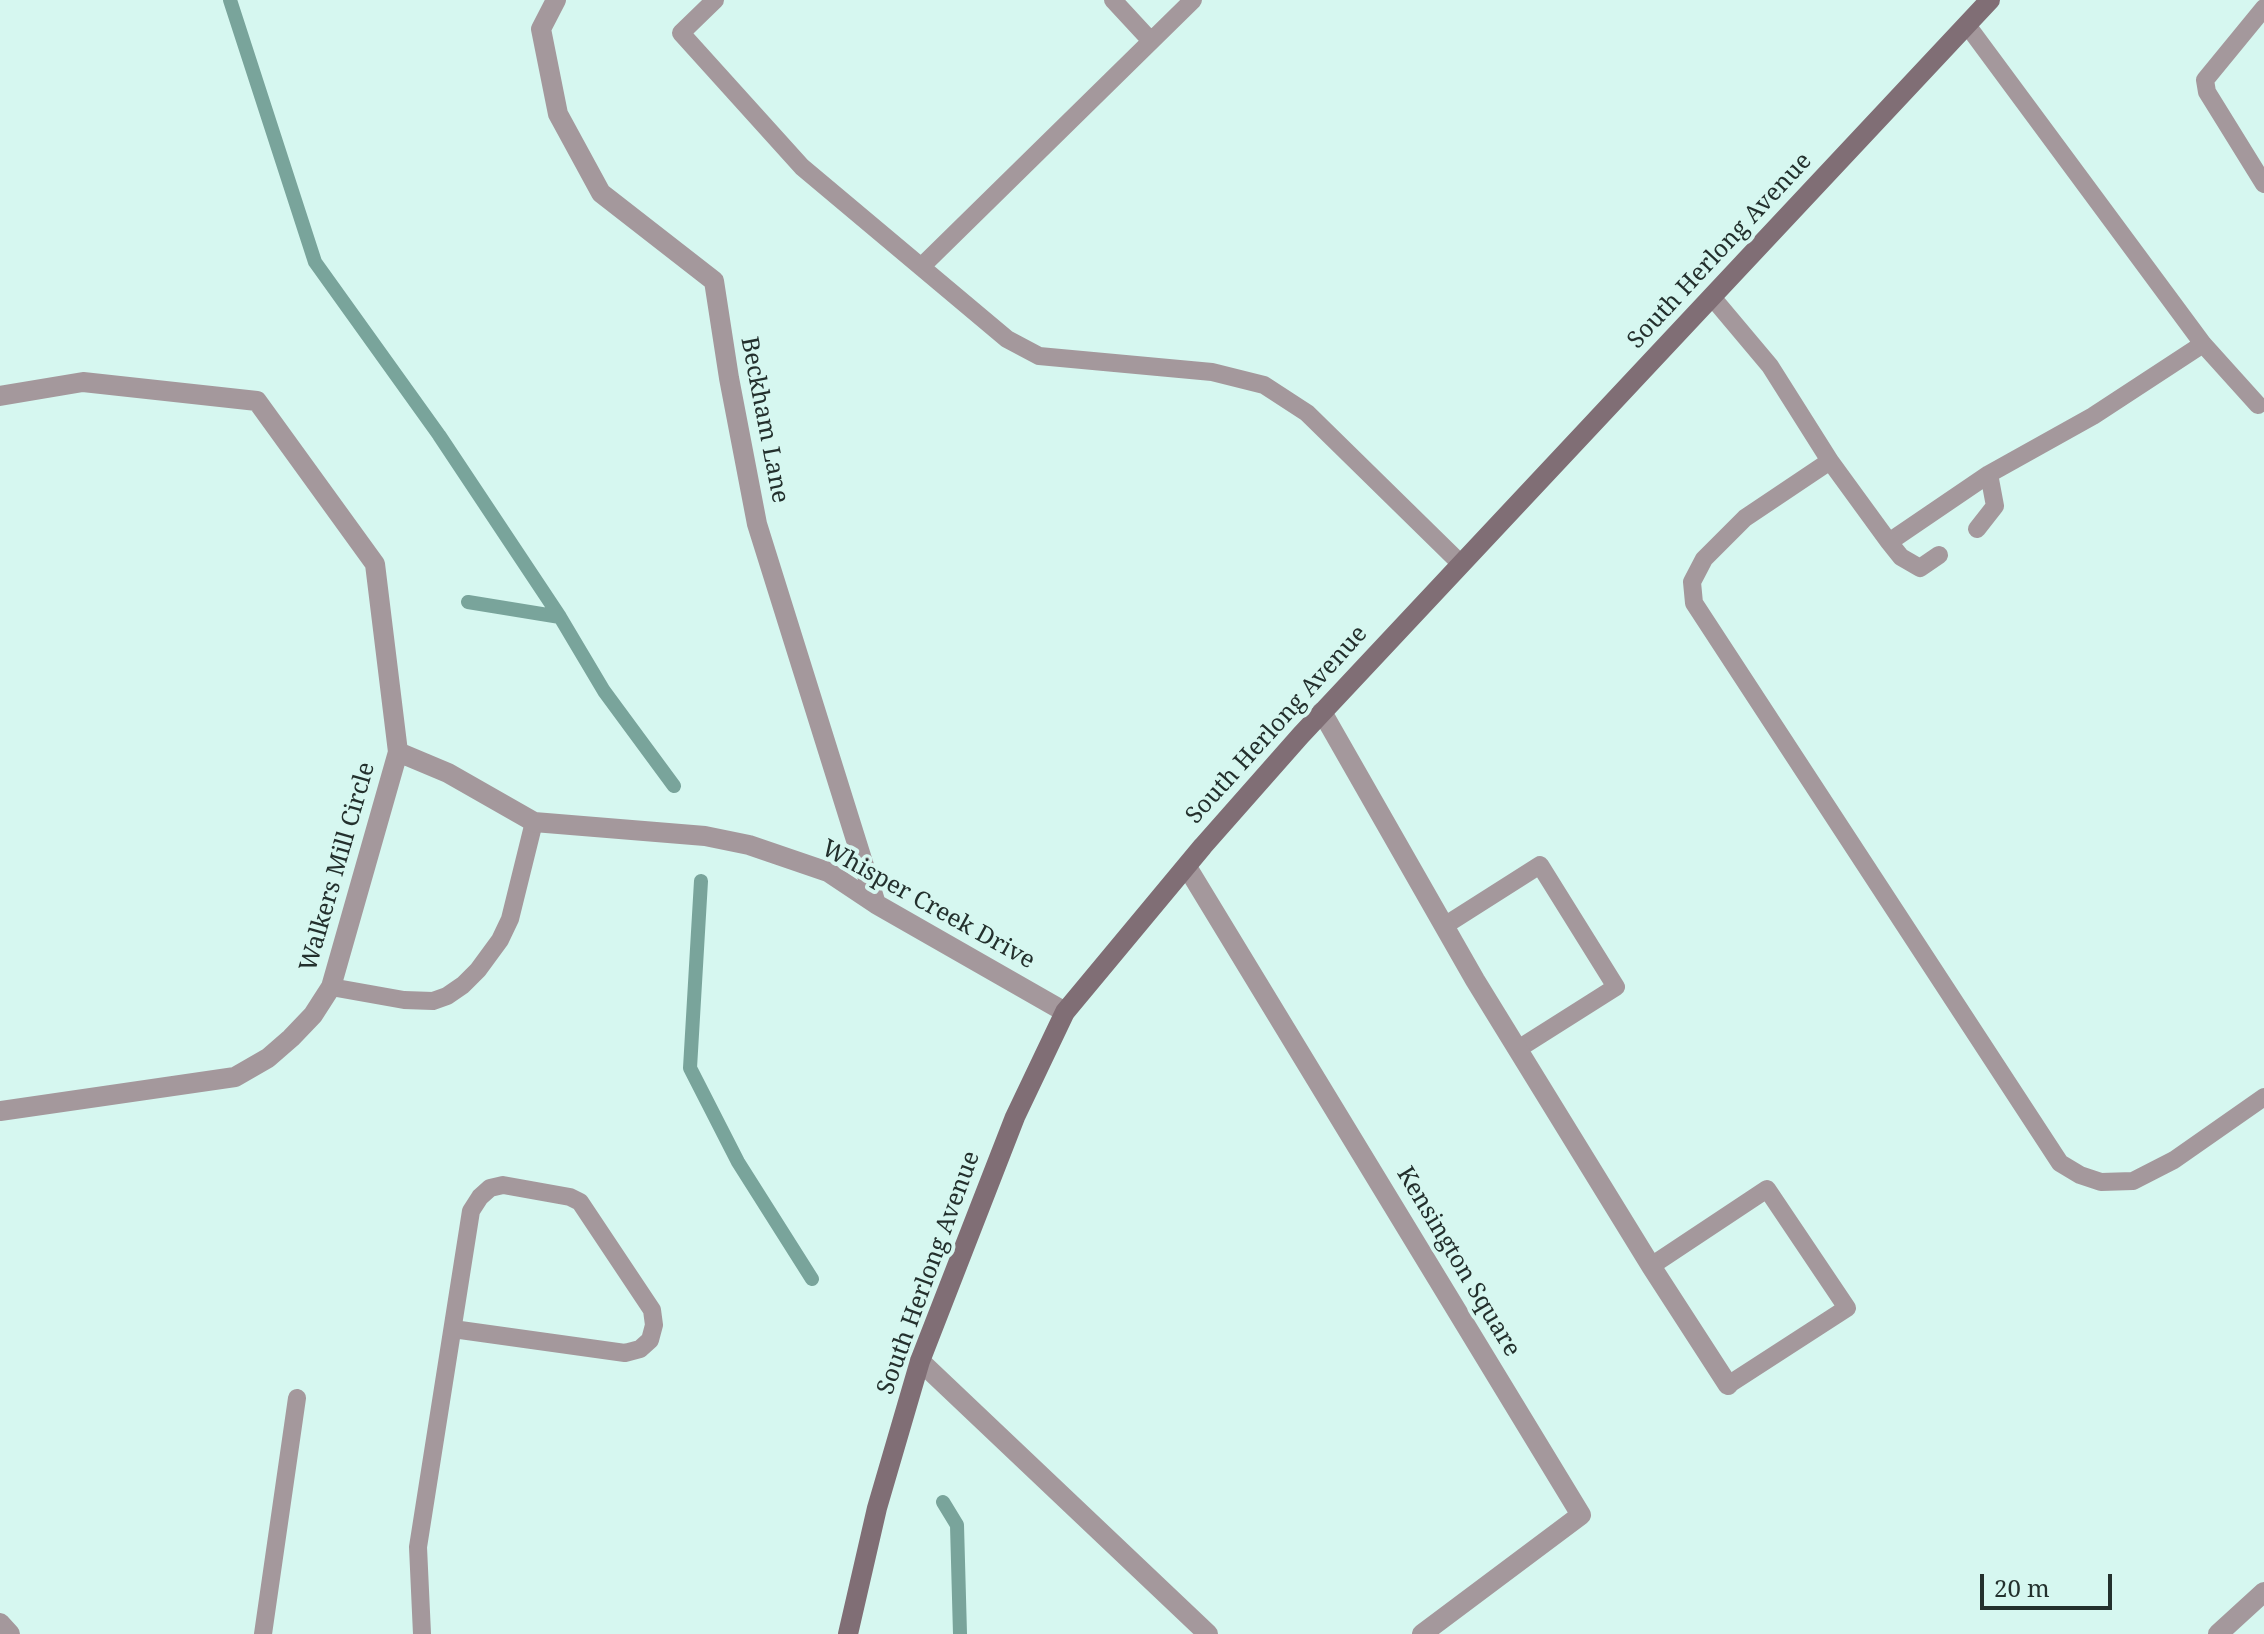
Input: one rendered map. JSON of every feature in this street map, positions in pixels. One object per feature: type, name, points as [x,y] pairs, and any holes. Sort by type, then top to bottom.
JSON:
[{"type":"street","name":"Beckham Lane","points":[[556,0],[541,29],[558,114],[601,193],[714,281],[757,524],[876,904]]},
{"type":"street","name":"South Herlong Avenue","points":[[848,1634],[877,1508],[920,1361],[1015,1117],[1065,1012],[1203,846],[1322,712],[1990,0]]},
{"type":"street","name":"Walkers Mill Circle","points":[[0,396],[83,382],[257,401],[375,564],[398,752],[331,987],[313,1015],[291,1038],[268,1058],[235,1077],[0,1111]]},
{"type":"street","points":[[1322,712],[1518,1049],[1728,1385]]},
{"type":"street","name":"Whisper Creek Drive","points":[[398,752],[448,773],[534,822],[705,836],[749,845],[828,872],[876,904],[1065,1012]]},
{"type":"street","name":"Kensington Square","points":[[1187,867],[1581,1515],[1422,1634]]},
{"type":"street","points":[[920,1361],[1208,1634]]},
{"type":"street","points":[[2218,1634],[2264,1592]]},
{"type":"street","points":[[0,1623],[10,1634]]},
{"type":"lane","points":[[715,0],[681,33],[802,167],[1007,339],[1039,356],[1212,372],[1264,385],[1307,413],[1461,564]]},
{"type":"lane","points":[[1113,0],[1151,41]]},
{"type":"lane","points":[[921,267],[1193,0]]},
{"type":"lane","points":[[2264,8],[2205,80],[2207,92],[2264,184]]},
{"type":"lane","points":[[1967,25],[2203,344],[2258,405]]},
{"type":"lane","points":[[1712,297],[1770,366],[1830,461],[1901,557],[1920,568],[1939,555]]},
{"type":"lane","points":[[1889,542],[1989,474],[2093,416],[2203,344]]},
{"type":"lane","points":[[1830,461],[1745,518],[1704,559],[1692,582],[1694,603],[2060,1163],[2080,1175],[2101,1182],[2133,1181],[2174,1160],[2264,1097]]},
{"type":"lane","points":[[1977,529],[1995,506],[1989,474]]},
{"type":"lane","points":[[331,987],[404,1000],[433,1001],[463,985],[493,950],[510,919],[534,822]]},
{"type":"lane","points":[[1444,926],[1540,865],[1616,987],[1518,1049]]},
{"type":"lane","points":[[422,1634],[418,1547],[471,1211],[490,1188],[503,1185],[570,1197],[580,1202],[652,1310],[654,1325],[650,1340],[640,1349],[625,1353],[453,1329]]},
{"type":"lane","points":[[1651,1266],[1767,1189],[1847,1308],[1728,1385]]},
{"type":"lane","points":[[263,1634],[297,1398]]},
{"type":"waterway","points":[[230,0],[315,262],[439,435],[560,617],[604,691],[674,786]]},
{"type":"waterway","points":[[468,602],[560,617]]},
{"type":"waterway","points":[[701,881],[690,1068],[738,1162],[812,1279]]},
{"type":"waterway","points":[[943,1502],[957,1525],[960,1634]]}]
